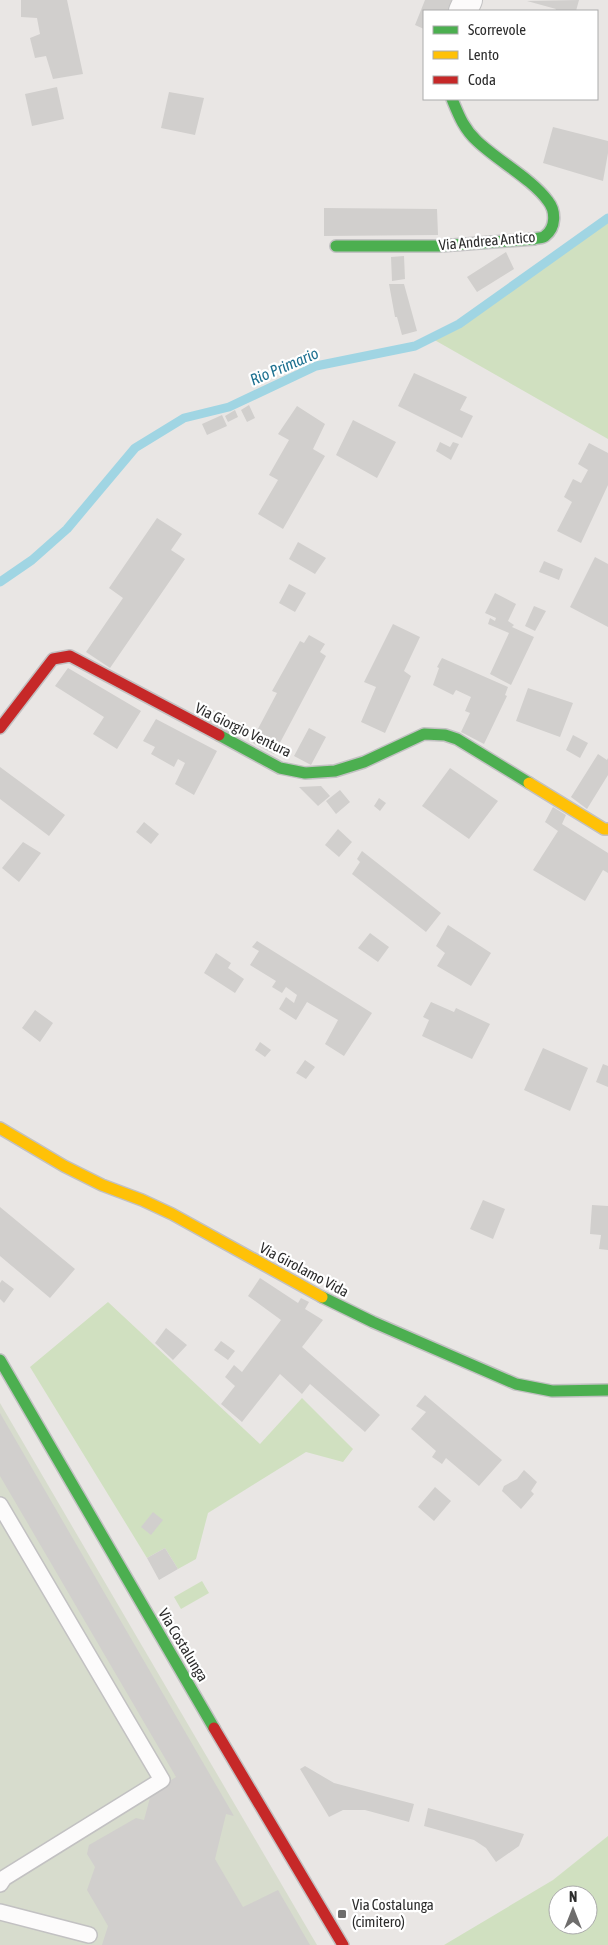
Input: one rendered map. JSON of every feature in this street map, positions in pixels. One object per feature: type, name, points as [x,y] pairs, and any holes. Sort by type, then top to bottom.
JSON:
[{"type":"street","name":"Via Andrea Antico","points":[[336,246],[440,246],[534,239],[545,236],[553,226],[554,214],[549,202],[463,126],[452,100]]},
{"type":"street","name":"Via Giorgio Ventura","points":[[0,728],[53,658],[70,656],[280,768],[305,773],[335,772],[364,762],[424,734],[445,735],[457,739],[604,829],[608,829]]},
{"type":"street","name":"Via Girolamo Vida","points":[[0,1129],[64,1166],[102,1185],[172,1214],[311,1291],[373,1322],[516,1384],[552,1391],[608,1390]]},
{"type":"street","name":"Via Costalunga","points":[[0,1360],[141,1604],[343,1945]]},
{"type":"lane","points":[[0,1505],[162,1780],[1,1878]]},
{"type":"lane","points":[[0,1912],[89,1935]]},
{"type":"green space","points":[[608,218],[608,439],[431,338],[459,324]]},
{"type":"green space","points":[[108,1302],[260,1444],[302,1398],[353,1449],[343,1462],[306,1452],[208,1513],[196,1559],[178,1569],[165,1548],[147,1558],[30,1367]]},
{"type":"green space","points":[[0,1403],[317,1945],[0,1945]]},
{"type":"green space","points":[[202,1581],[209,1593],[181,1609],[174,1597]]},
{"type":"green space","points":[[608,1836],[608,1945],[444,1945],[553,1880]]},
{"type":"building","points":[[21,0],[67,0],[83,74],[53,79],[46,56],[35,58],[30,38],[40,34],[37,18],[21,17]]},
{"type":"building","points":[[425,0],[459,0],[454,10],[423,10],[423,29],[415,25]]},
{"type":"building","points":[[579,0],[576,10],[556,10],[527,1]]},
{"type":"building","points":[[57,87],[64,119],[32,126],[25,94]]},
{"type":"building","points":[[169,92],[204,98],[195,135],[161,128]]},
{"type":"building","points":[[553,127],[608,141],[603,181],[543,163]]},
{"type":"building","points":[[324,208],[437,209],[438,235],[324,236]]},
{"type":"building","points":[[506,252],[514,269],[477,292],[467,277]]},
{"type":"building","points":[[404,256],[405,279],[392,281],[391,257]]},
{"type":"building","points":[[389,284],[404,284],[417,331],[402,335],[397,317],[395,317]]},
{"type":"building","points":[[414,373],[467,397],[460,410],[473,416],[462,438],[398,406]]},
{"type":"building","points":[[249,405],[255,418],[247,422],[241,410]]},
{"type":"building","points":[[297,406],[325,424],[313,449],[325,456],[283,529],[258,514],[278,480],[269,475],[289,440],[278,434]]},
{"type":"building","points":[[235,410],[238,417],[228,422],[225,416]]},
{"type":"building","points":[[222,415],[227,426],[207,435],[202,424]]},
{"type":"building","points":[[353,420],[396,442],[377,478],[336,455]]},
{"type":"building","points":[[440,442],[450,447],[453,442],[459,444],[451,460],[436,451]]},
{"type":"building","points":[[589,443],[608,453],[608,485],[581,543],[557,531],[572,502],[564,497],[573,479],[581,483],[588,470],[578,464]]},
{"type":"building","points":[[157,518],[182,534],[171,550],[185,559],[110,668],[86,652],[123,598],[109,588]]},
{"type":"building","points":[[298,542],[326,558],[315,574],[289,559]]},
{"type":"building","points":[[595,557],[608,564],[608,627],[570,607]]},
{"type":"building","points":[[544,561],[563,569],[559,580],[539,572]]},
{"type":"building","points":[[289,584],[306,593],[295,612],[279,603]]},
{"type":"building","points":[[495,593],[516,604],[508,621],[514,625],[512,627],[534,637],[511,685],[490,674],[509,633],[488,624],[490,618],[495,621],[496,618],[485,613]]},
{"type":"building","points":[[534,606],[546,611],[535,631],[525,626]]},
{"type":"building","points":[[393,624],[420,637],[404,671],[411,676],[385,733],[361,722],[376,687],[364,682]]},
{"type":"building","points":[[309,635],[325,644],[320,652],[326,656],[274,754],[251,742],[277,693],[272,691],[300,641],[304,643]]},
{"type":"building","points":[[442,658],[508,687],[505,695],[507,696],[484,744],[461,732],[470,713],[465,711],[471,697],[456,690],[453,695],[433,685],[439,668],[437,667]]},
{"type":"building","points":[[68,668],[141,711],[117,749],[93,734],[104,717],[55,686]]},
{"type":"building","points":[[528,688],[573,703],[560,737],[516,721]]},
{"type":"building","points":[[213,710],[237,723],[231,734],[207,720]]},
{"type":"building","points":[[156,719],[217,751],[194,795],[175,784],[185,763],[178,759],[174,767],[151,754],[155,747],[143,741]]},
{"type":"building","points":[[309,728],[326,737],[311,765],[294,756]]},
{"type":"building","points":[[573,735],[588,743],[580,758],[566,750]]},
{"type":"building","points":[[598,754],[607,760],[608,758],[608,775],[587,809],[571,797]]},
{"type":"building","points":[[0,767],[65,815],[49,836],[0,799]]},
{"type":"building","points":[[450,768],[498,801],[469,839],[422,806]]},
{"type":"building","points":[[321,786],[330,796],[318,806],[299,787]]},
{"type":"building","points":[[340,790],[350,802],[336,814],[326,801]]},
{"type":"building","points":[[379,798],[386,803],[380,811],[374,806]]},
{"type":"building","points":[[553,807],[566,815],[562,824],[608,853],[608,873],[603,870],[585,901],[533,870],[558,831],[545,822]]},
{"type":"building","points":[[144,822],[159,834],[151,844],[136,832]]},
{"type":"building","points":[[338,829],[352,842],[339,857],[325,845]]},
{"type":"building","points":[[23,842],[41,853],[19,882],[2,868]]},
{"type":"building","points":[[362,851],[441,913],[426,932],[352,874],[360,862],[357,859]]},
{"type":"building","points":[[448,925],[491,953],[471,986],[437,966],[445,953],[436,946]]},
{"type":"building","points":[[370,933],[389,947],[378,962],[358,948]]},
{"type":"building","points":[[257,941],[372,1013],[344,1056],[325,1044],[338,1020],[307,1002],[296,1020],[279,1009],[286,997],[294,1003],[297,995],[286,987],[282,993],[272,987],[276,981],[250,965],[259,951],[252,947]]},
{"type":"building","points":[[216,953],[231,963],[228,968],[244,979],[235,993],[204,973]]},
{"type":"building","points":[[431,1002],[454,1012],[456,1008],[490,1024],[472,1059],[422,1036],[429,1020],[423,1017]]},
{"type":"building","points":[[35,1010],[53,1023],[40,1042],[22,1028]]},
{"type":"building","points":[[260,1042],[271,1050],[265,1057],[255,1050]]},
{"type":"building","points":[[543,1048],[588,1068],[570,1111],[524,1090]]},
{"type":"building","points":[[305,1060],[315,1067],[306,1079],[296,1073]]},
{"type":"building","points":[[603,1064],[608,1066],[608,1087],[596,1082]]},
{"type":"building","points":[[483,1200],[505,1209],[493,1239],[470,1229]]},
{"type":"building","points":[[592,1205],[608,1206],[608,1250],[599,1249],[601,1235],[590,1234]]},
{"type":"building","points":[[0,1207],[75,1269],[50,1298],[0,1256]]},
{"type":"building","points":[[260,1278],[298,1303],[301,1298],[309,1302],[305,1309],[323,1320],[302,1347],[380,1415],[365,1432],[310,1384],[302,1394],[280,1374],[242,1422],[221,1404],[235,1386],[225,1377],[234,1365],[242,1372],[281,1320],[248,1296]]},
{"type":"building","points":[[2,1280],[14,1289],[4,1303],[0,1299],[0,1283]]},
{"type":"building","points":[[166,1328],[187,1345],[173,1360],[155,1343]]},
{"type":"building","points":[[221,1341],[235,1351],[228,1360],[214,1350]]},
{"type":"building","points":[[425,1395],[502,1460],[479,1486],[446,1458],[442,1464],[432,1457],[436,1451],[411,1429],[426,1412],[416,1406]]},
{"type":"building","points":[[0,1413],[234,1816],[226,1814],[215,1859],[243,1907],[278,1890],[310,1945],[102,1945],[108,1926],[87,1890],[95,1867],[87,1854],[89,1845],[136,1818],[144,1820],[151,1794],[149,1794],[176,1777],[0,1476]]},
{"type":"building","points":[[524,1470],[537,1482],[531,1491],[534,1494],[521,1509],[502,1491],[504,1486],[517,1479]]},
{"type":"building","points":[[435,1487],[451,1501],[434,1521],[418,1507]]},
{"type":"building","points":[[153,1512],[163,1520],[151,1535],[141,1527]]},
{"type":"building","points":[[165,1548],[178,1569],[159,1580],[147,1558]]},
{"type":"building","points":[[305,1766],[334,1783],[414,1804],[409,1822],[365,1810],[343,1810],[329,1817],[300,1769]]},
{"type":"building","points":[[428,1808],[524,1834],[519,1846],[496,1862],[486,1848],[474,1840],[424,1826]]},
{"type":"waterway","name":"Rio Primario","points":[[0,582],[32,560],[67,529],[135,448],[184,418],[229,407],[316,366],[415,346],[459,324],[608,218]]},
{"type":"traffic: fast","points":[[336,246],[440,246],[534,239],[544,237],[549,233],[554,219],[551,205],[533,185],[472,136],[462,122],[452,100]]},
{"type":"traffic: fast","points":[[219,735],[280,768],[305,773],[335,771],[364,762],[424,734],[445,735],[457,739],[529,783]]},
{"type":"traffic: fast","points":[[322,1297],[373,1322],[516,1384],[552,1391],[608,1390]]},
{"type":"traffic: fast","points":[[0,1360],[214,1728]]},
{"type":"traffic: slow","points":[[529,783],[604,829],[608,829]]},
{"type":"traffic: slow","points":[[0,1128],[64,1166],[102,1185],[172,1214],[322,1297]]},
{"type":"traffic: jam","points":[[0,728],[53,659],[70,656],[219,735]]},
{"type":"traffic: jam","points":[[214,1728],[343,1945]]},
{"type":"place","name":"Via Costalunga (cimitero)","points":[[342,1914]]}]
